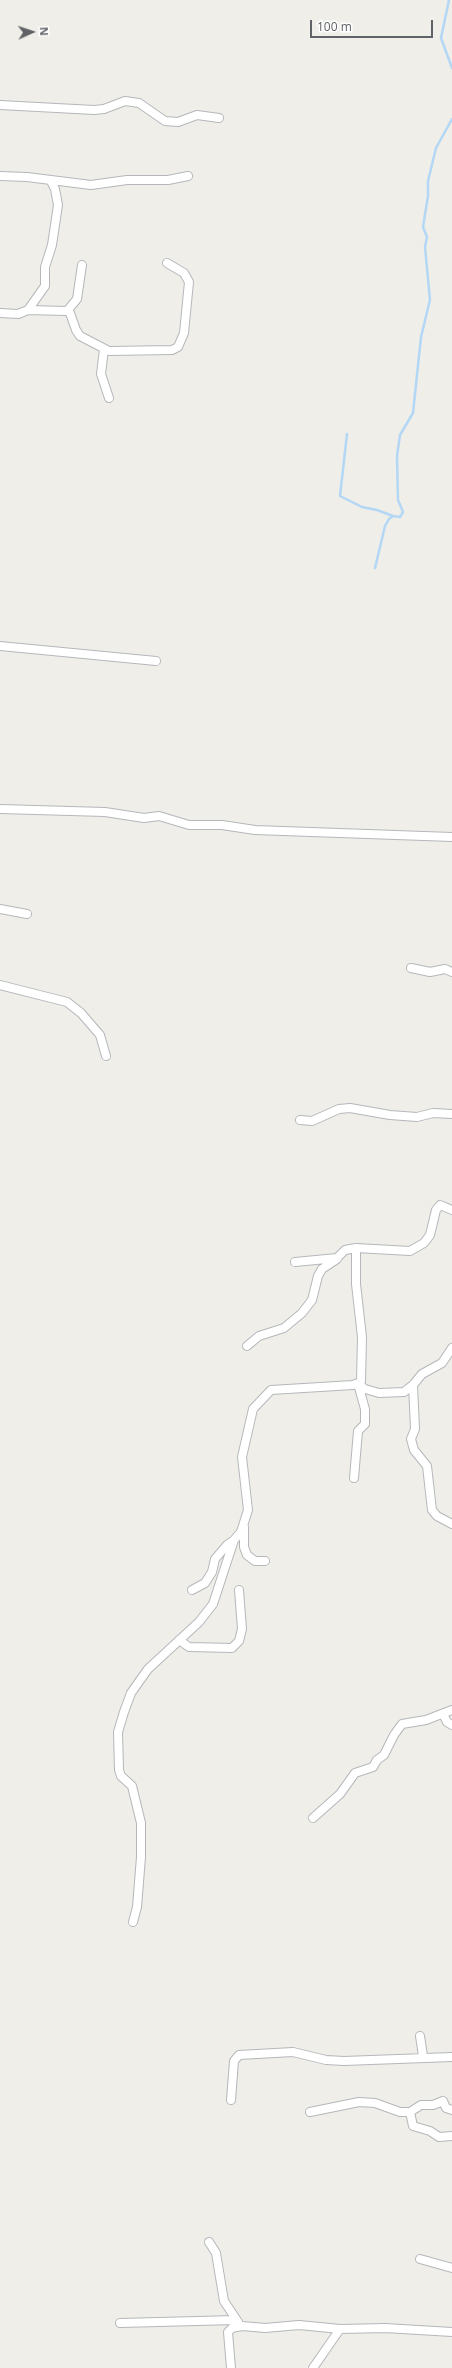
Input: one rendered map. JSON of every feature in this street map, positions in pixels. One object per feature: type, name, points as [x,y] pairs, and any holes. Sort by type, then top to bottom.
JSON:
[{"type":"street","points":[[0,105],[94,110],[109,108],[125,101],[138,103],[165,121],[178,122],[197,115],[219,118]]},
{"type":"street","points":[[0,176],[27,177],[51,182],[92,185],[128,180],[168,180],[188,176]]},
{"type":"street","points":[[28,310],[45,286],[45,267],[52,244],[58,205],[55,189],[51,182]]},
{"type":"street","points":[[0,313],[18,314],[28,310],[67,311],[70,313],[76,330],[80,336],[104,349],[109,351],[165,352],[178,347],[184,333],[189,282],[184,273],[166,263]]},
{"type":"street","points":[[67,311],[77,299],[82,265]]},
{"type":"street","points":[[104,349],[101,374],[109,398]]},
{"type":"street","points":[[0,646],[156,660]]},
{"type":"street","points":[[0,809],[105,812],[144,818],[159,816],[189,825],[222,825],[255,830],[452,837]]},
{"type":"street","points":[[0,909],[27,914]]},
{"type":"street","points":[[411,968],[430,972],[445,969],[452,972]]},
{"type":"street","points":[[0,985],[67,1002],[81,1013],[100,1035],[106,1056]]},
{"type":"street","points":[[300,1120],[312,1121],[339,1109],[350,1108],[390,1115],[417,1117],[433,1113],[452,1114]]},
{"type":"street","points":[[247,1346],[259,1336],[284,1328],[302,1313],[312,1300],[318,1276],[322,1269],[345,1250],[356,1248],[410,1251],[424,1243],[430,1235],[436,1210],[440,1206],[452,1210]]},
{"type":"street","points":[[356,1248],[356,1284],[362,1337],[361,1382],[358,1384]]},
{"type":"street","points":[[295,1262],[337,1258]]},
{"type":"street","points":[[265,1561],[255,1561],[246,1555],[244,1547],[245,1523],[248,1510],[242,1457],[253,1409],[271,1390],[358,1384],[365,1389],[390,1394],[404,1392],[414,1385],[422,1374],[442,1362],[452,1348]]},
{"type":"street","points":[[354,1478],[358,1431],[365,1424],[365,1409],[358,1384]]},
{"type":"street","points":[[414,1385],[415,1428],[411,1439],[414,1450],[427,1466],[432,1510],[438,1516],[452,1524]]},
{"type":"street","points":[[133,1922],[137,1907],[141,1857],[141,1823],[132,1786],[121,1776],[119,1770],[118,1732],[131,1693],[148,1670],[199,1622],[213,1604],[234,1540],[245,1523]]},
{"type":"street","points":[[192,1590],[205,1583],[212,1572],[215,1559],[227,1545],[234,1540]]},
{"type":"street","points":[[179,1640],[189,1647],[232,1648],[239,1641],[242,1629],[239,1590]]},
{"type":"street","points":[[313,1818],[340,1794],[354,1773],[373,1767],[377,1760],[384,1755],[394,1735],[402,1724],[443,1714],[452,1710]]},
{"type":"street","points":[[443,1714],[447,1722],[452,1725]]},
{"type":"street","points":[[420,2036],[423,2056]]},
{"type":"street","points":[[231,2100],[234,2061],[239,2055],[293,2052],[326,2060],[423,2056],[452,2057]]},
{"type":"street","points":[[310,2112],[359,2102],[375,2103],[400,2112],[410,2112],[421,2105],[432,2105],[443,2101],[446,2108],[452,2110]]},
{"type":"street","points":[[410,2112],[413,2126],[430,2131],[439,2137],[452,2136]]},
{"type":"street","points":[[209,2242],[216,2253],[224,2301],[239,2323]]},
{"type":"street","points":[[420,2259],[452,2268]]},
{"type":"street","points":[[120,2323],[239,2323],[265,2328],[299,2325],[340,2329],[385,2328],[452,2332]]},
{"type":"street","points":[[231,2368],[228,2332],[239,2323]]},
{"type":"street","points":[[313,2368],[340,2329]]},
{"type":"waterway","points":[[449,0],[441,38],[452,68]]},
{"type":"waterway","points":[[375,568],[385,526],[389,519],[393,516],[400,517],[403,512],[398,500],[397,456],[400,435],[413,413],[421,337],[430,300],[425,247],[427,237],[423,227],[428,196],[428,181],[436,148],[452,119]]},
{"type":"waterway","points":[[347,434],[340,496],[362,507],[377,510],[393,516]]}]
